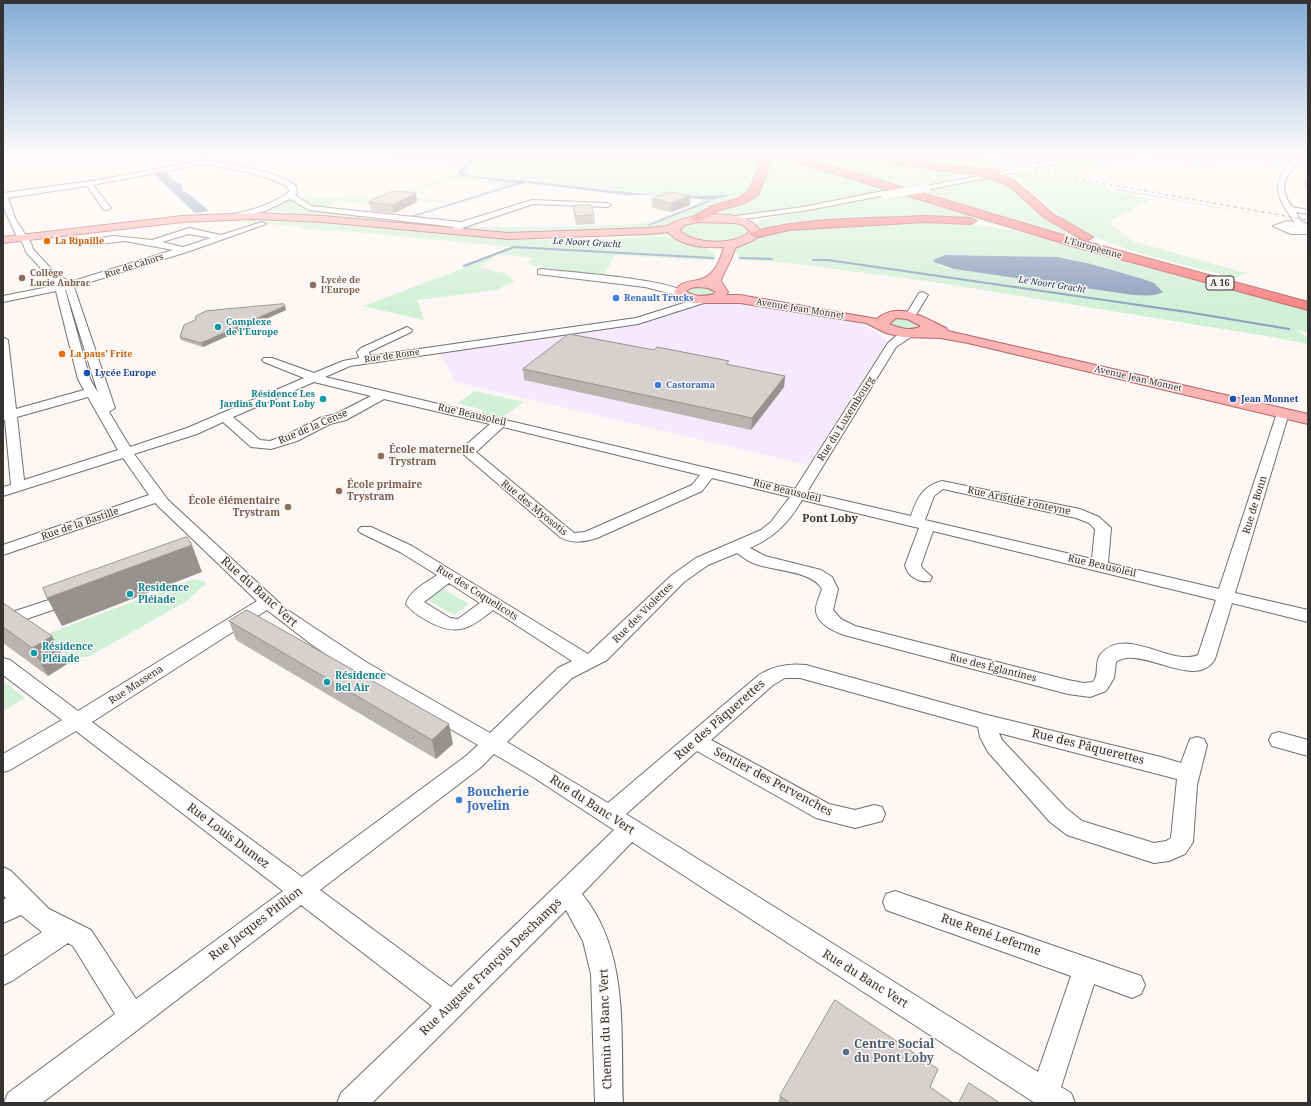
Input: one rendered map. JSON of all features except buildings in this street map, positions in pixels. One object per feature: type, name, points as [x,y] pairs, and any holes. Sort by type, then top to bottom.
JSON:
[{"type":"highway","points":[[697,219],[717,208]]},
{"type":"highway","name":"L'Européenne","points":[[955,208],[1163,268],[1308,306]]},
{"type":"highway","name":"L'Européenne","points":[[969,208],[1020,223],[1308,301]]},
{"type":"highway","points":[[1040,208],[1066,226],[1094,240],[1235,282]]},
{"type":"highway","points":[[1045,208],[1066,226]]},
{"type":"highway","points":[[754,230],[925,219],[961,220],[1022,230],[1163,268]]},
{"type":"main road","points":[[13,240],[240,213],[452,232],[560,239],[662,236],[701,243],[738,242]]},
{"type":"main road","points":[[13,240],[130,226],[215,220],[262,222],[338,221],[452,232],[534,236],[660,230],[676,226],[686,221],[697,219],[728,219],[743,222],[754,230],[751,238],[730,246],[728,260],[720,270],[706,280],[681,288],[681,294],[691,299],[716,294]]},
{"type":"main road","points":[[676,226],[674,233],[685,240]]},
{"type":"main road","points":[[701,243],[720,254],[724,260],[715,281],[716,294]]},
{"type":"main road","points":[[692,284],[709,284],[716,294]]},
{"type":"main road","name":"Avenue Jean Monnet","points":[[716,294],[885,323],[897,332],[919,330],[968,339],[1308,419]]},
{"type":"main road","points":[[885,323],[910,316],[922,319],[919,330]]},
{"type":"street","points":[[7,208],[12,222],[13,240]]},
{"type":"street","points":[[240,213],[256,208]]},
{"type":"street","points":[[215,220],[262,208]]},
{"type":"street","points":[[266,208],[265,209],[266,212],[290,217]]},
{"type":"street","points":[[308,208],[462,225]]},
{"type":"street","points":[[452,232],[462,225],[515,208]]},
{"type":"street","points":[[728,219],[812,208]]},
{"type":"street","points":[[754,230],[756,221],[762,218],[815,208]]},
{"type":"street","points":[[1289,209],[1308,212]]},
{"type":"street","points":[[1289,209],[1295,220],[1306,228]]},
{"type":"street","points":[[240,213],[262,222]]},
{"type":"street","points":[[1295,220],[1284,224],[1306,228]]},
{"type":"street","name":"Rue de Cahors","points":[[3,299],[87,281],[221,238],[262,222]]},
{"type":"street","points":[[152,242],[189,232],[221,238]]},
{"type":"street","points":[[90,242],[105,238],[119,239],[128,237],[184,250]]},
{"type":"street","name":"Rue du Banc Vert","points":[[13,240],[23,252],[34,257],[63,286],[82,322],[105,401],[131,451],[133,464],[200,550],[286,618],[348,660],[493,743],[1053,1098]]},
{"type":"street","points":[[541,272],[645,284],[666,288],[681,294],[681,302],[672,310]]},
{"type":"street","points":[[645,284],[692,284]]},
{"type":"street","name":"Rue du Banc Vert","points":[[63,286],[62,293],[84,379],[131,451]]},
{"type":"street","name":"Rue de Rome","points":[[3,492],[188,433],[225,418],[312,377],[342,365],[365,360],[638,321],[716,294]]},
{"type":"street","points":[[910,316],[923,295]]},
{"type":"street","points":[[885,323],[892,338],[892,345]]},
{"type":"street","points":[[365,360],[363,352],[365,350],[408,330]]},
{"type":"street","name":"Rue du Luxembourg","points":[[799,494],[892,345],[900,338],[919,330]]},
{"type":"street","points":[[3,340],[7,416],[18,487]]},
{"type":"street","name":"Rue Beausoleil","points":[[268,360],[312,377],[1308,616]]},
{"type":"street","points":[[7,416],[92,392]]},
{"type":"street","name":"Rue de la Cense","points":[[225,418],[256,444],[270,445],[292,438],[325,421],[341,417],[383,394]]},
{"type":"street","name":"Rue de Bonn","points":[[1227,596],[1283,413]]},
{"type":"street","name":"Rue des Myosotis","points":[[501,422],[471,448],[469,453],[570,537],[581,538],[590,535],[696,489],[709,472]]},
{"type":"street","name":"Rue Aristide Fonteyne","points":[[922,523],[929,491],[935,486],[942,485],[1080,514],[1094,520],[1103,528],[1100,566]]},
{"type":"street","name":"Rue de la Bastille","points":[[3,550],[151,489]]},
{"type":"street","name":"Rue des Violettes","points":[[493,743],[565,673],[576,665],[599,656],[684,573],[708,559],[765,535],[778,526],[799,494]]},
{"type":"street","points":[[922,523],[913,565],[916,572],[924,577]]},
{"type":"street","name":"Rue des Coquelicots","points":[[366,530],[401,547],[573,652],[586,662]]},
{"type":"street","name":"Rue des Églantines","points":[[738,547],[759,560],[815,574],[823,578],[830,589],[824,610],[826,616],[836,625],[850,631],[1084,690],[1094,689],[1103,683],[1107,659],[1116,652],[1132,651],[1194,664],[1204,660],[1207,656],[1227,596]]},
{"type":"street","points":[[449,576],[419,596],[415,602],[418,607],[445,623],[457,625],[465,623],[492,602]]},
{"type":"street","points":[[3,621],[85,593]]},
{"type":"street","name":"Rue Massena","points":[[3,764],[77,722],[267,602]]},
{"type":"street","name":"Rue Louis Dumez","points":[[3,665],[453,1005]]},
{"type":"street","name":"Rue des Pâquerettes","points":[[609,816],[766,680],[778,672],[792,670],[806,672],[987,722],[1161,765],[1188,774]]},
{"type":"street","points":[[987,722],[990,737],[995,746],[1062,819],[1084,832],[1149,852],[1164,853],[1177,847],[1182,842],[1188,774],[1197,745]]},
{"type":"street","points":[[1278,740],[1308,748]]},
{"type":"street","name":"Sentier des Pervenches","points":[[696,741],[824,812],[855,819],[874,814]]},
{"type":"street","name":"Rue Jacques Pitilion","points":[[18,1103],[473,762],[493,743]]},
{"type":"street","name":"Rue Auguste François Deschamps","points":[[351,1103],[453,1005],[630,829]]},
{"type":"street","points":[[5,882],[13,907],[36,914],[46,921],[82,938],[132,1017]]},
{"type":"street","name":"Chemin du Banc Vert","points":[[567,893],[588,921],[604,966],[607,1006],[609,1103]]},
{"type":"street","name":"Rue René Leferme","points":[[895,902],[1132,985]]},
{"type":"street","points":[[3,972],[66,930]]},
{"type":"street","points":[[1053,1098],[1086,969]]},
{"type":"shaded area","points":[[691,292],[729,302],[862,324],[877,332],[887,341],[808,465],[456,382],[437,347],[639,318],[661,311]]},
{"type":"green space","points":[[270,208],[303,208],[451,227],[449,229],[313,217],[270,210]]},
{"type":"green space","points":[[688,208],[718,208],[666,227],[517,235],[463,230],[464,227],[549,227],[638,224],[655,221]]},
{"type":"green space","points":[[721,208],[806,208],[752,215],[706,217]]},
{"type":"green space","points":[[825,208],[948,208],[1001,224],[968,220],[761,231],[756,224],[761,220]]},
{"type":"green space","points":[[976,208],[1033,208],[1042,216],[1091,240],[1088,241]]},
{"type":"green space","points":[[1050,208],[1136,208],[1112,220],[1110,224],[1133,241],[1246,273],[1235,278],[1139,253],[1094,237],[1070,225]]},
{"type":"green space","points":[[717,219],[739,222],[752,230],[746,238],[717,243],[692,240],[677,230],[684,223]]},
{"type":"green space","points":[[247,221],[341,223],[509,239],[590,240],[654,236],[667,237],[701,246],[714,252],[715,261],[615,255],[603,277],[547,270],[541,265],[532,266],[528,263],[533,258],[498,254],[479,268],[505,273],[515,281],[496,290],[417,300],[424,320],[363,306],[464,268],[461,266],[511,247],[357,232],[303,229],[300,226],[241,223]]},
{"type":"green space","points":[[924,222],[960,222],[1012,230],[1140,266],[1308,309],[1308,333],[1295,329],[1308,338],[1308,344],[933,282],[782,262],[739,260],[738,253],[731,253],[733,246],[772,231]],"holes":[[[945,255],[1030,256],[1070,259],[1143,279],[1157,294],[1133,295],[940,266]]]},
{"type":"green space","points":[[668,230],[668,233],[672,236],[537,238]]},
{"type":"green space","points":[[702,286],[715,289],[717,293],[706,297],[688,295],[685,290]]},
{"type":"green space","points":[[897,317],[905,318],[922,325],[917,330],[893,329],[887,322]]},
{"type":"green space","points":[[475,391],[523,402],[502,418],[481,413],[484,410],[457,403]]},
{"type":"green space","points":[[193,579],[205,581],[206,584],[185,602],[90,656],[72,659],[47,642],[46,638],[52,632]]},
{"type":"green space","points":[[443,589],[469,604],[454,615],[427,600]]},
{"type":"green space","points":[[3,681],[25,698],[3,711]]},
{"type":"water","points":[[189,208],[205,208],[209,211],[195,213]]},
{"type":"water","points":[[945,255],[1057,257],[1087,263],[1143,279],[1154,283],[1163,292],[1152,295],[1133,295],[954,269],[934,262],[933,260]]},
{"type":"waterway","points":[[410,217],[440,208]]},
{"type":"waterway","points":[[649,225],[692,208]]},
{"type":"waterway","name":"Le Noort Gracht","points":[[464,266],[514,247],[713,258]]},
{"type":"waterway","name":"Le Noort Gracht","points":[[740,258],[772,259]]},
{"type":"waterway","name":"Le Noort Gracht","points":[[813,260],[828,260],[1187,312],[1289,329]]},
{"type":"railway","points":[[1239,208],[1308,220]]},
{"type":"place","name":"La Ripaille","points":[[47,241]]},
{"type":"place","name":"Collège Lucie Aubrac","points":[[22,278]]},
{"type":"place","name":"Lycée de l'Europe","points":[[313,285]]},
{"type":"place","name":"Renault Trucks","points":[[616,298]]},
{"type":"place","name":"Complexe de l'Europe","points":[[218,327]]},
{"type":"place","name":"La paus' Frite","points":[[62,354]]},
{"type":"place","name":"Lycée Europe","points":[[87,373]]},
{"type":"place","name":"Castorama","points":[[658,385]]},
{"type":"place","name":"Résidence Les Jardins du Pont Loby","points":[[323,399]]},
{"type":"place","name":"Jean Monnet","points":[[1233,399]]},
{"type":"place","name":"École maternelle Trystram","points":[[381,456]]},
{"type":"place","name":"École primaire Trystram","points":[[339,491]]},
{"type":"place","name":"École élémentaire Trystram","points":[[288,507]]},
{"type":"place","name":"Residence Pléiade","points":[[130,594]]},
{"type":"place","name":"Résidence Pléiade","points":[[34,653]]},
{"type":"place","name":"Résidence Bel Air","points":[[327,682]]},
{"type":"place","name":"Boucherie Jovelin","points":[[459,800]]},
{"type":"place","name":"Centre Social du Pont Loby","points":[[846,1052]]},
{"type":"district","name":"Pont Loby","points":[[830,519]]}]
